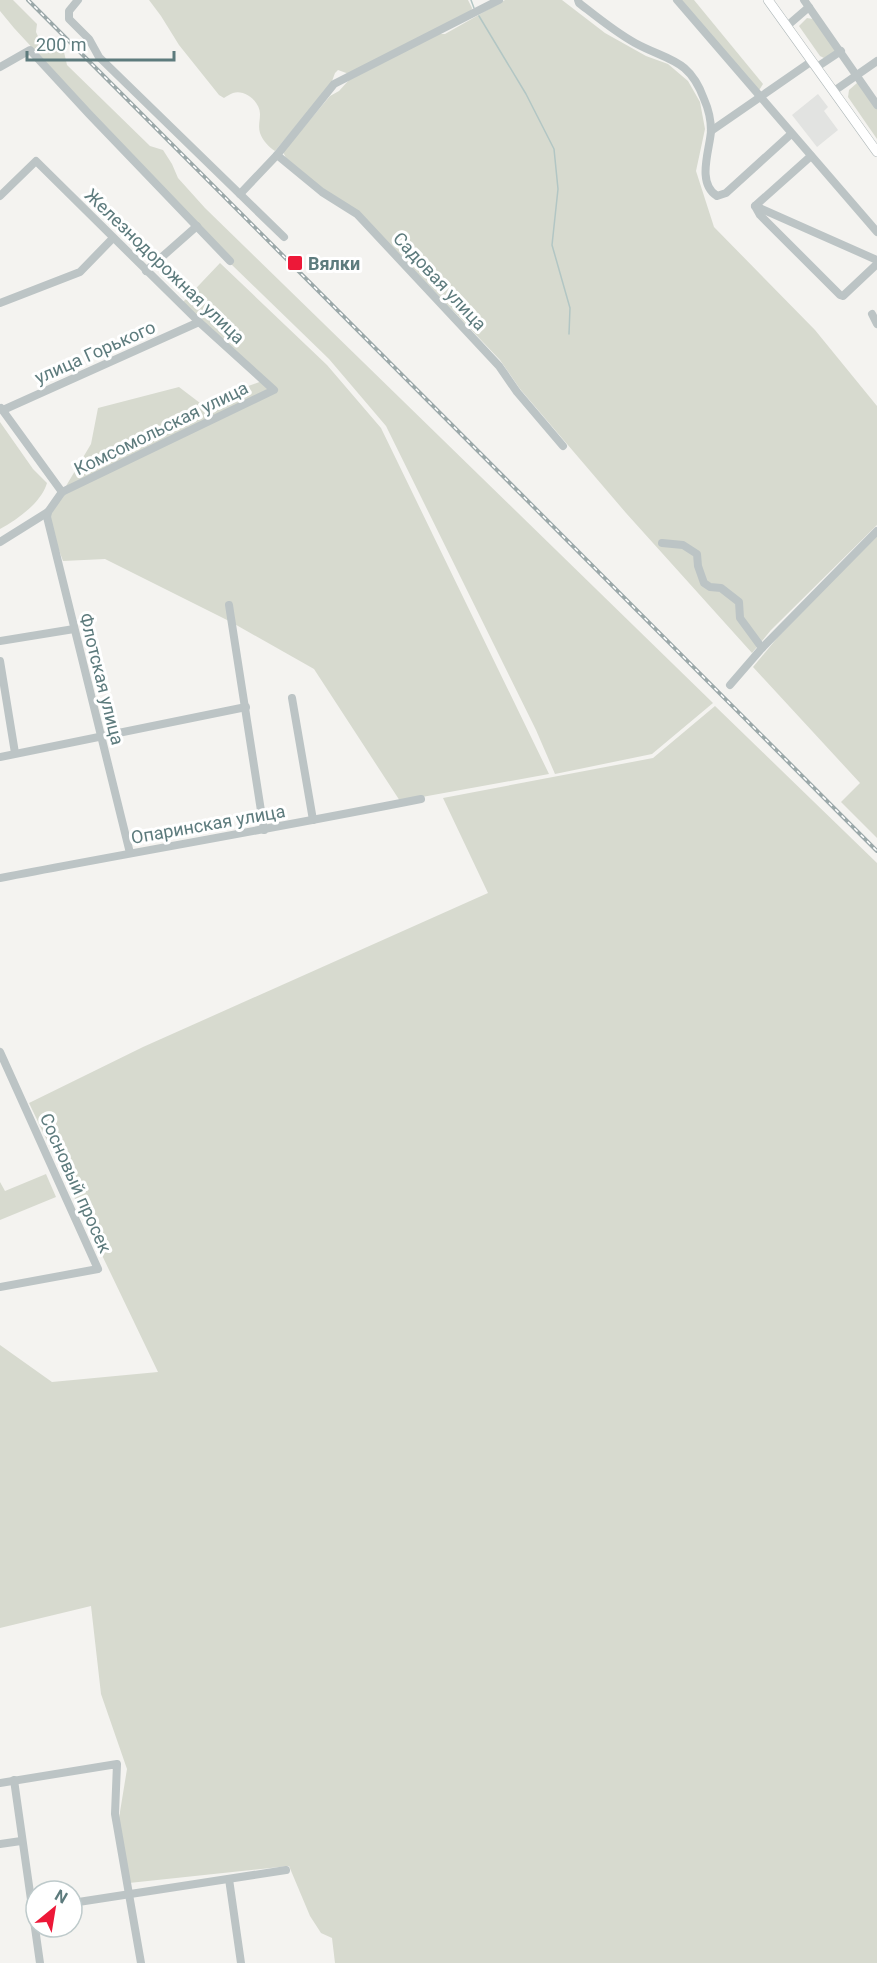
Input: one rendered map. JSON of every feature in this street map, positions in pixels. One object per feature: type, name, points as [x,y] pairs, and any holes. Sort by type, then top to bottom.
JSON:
[{"type":"main road","points":[[768,0],[877,152]]},
{"type":"street","points":[[78,0],[69,11],[69,19],[89,39],[99,57],[284,237]]},
{"type":"street","points":[[240,194],[277,155],[334,84],[499,0]]},
{"type":"street","points":[[578,0],[610,27],[635,43],[684,66],[692,75],[704,98],[709,117],[711,131],[706,157],[706,176],[709,186],[717,196],[726,193],[791,134]]},
{"type":"street","points":[[677,0],[877,232]]},
{"type":"street","points":[[787,26],[807,3],[877,105]]},
{"type":"street","points":[[0,67],[30,50],[230,261]]},
{"type":"street","points":[[711,131],[760,96],[841,51]]},
{"type":"street","points":[[834,91],[877,61]]},
{"type":"street","name":"Садовая улица","points":[[277,155],[322,192],[357,214],[500,366],[517,392],[563,446]]},
{"type":"street","points":[[755,206],[811,156]]},
{"type":"street","name":"Железнодорожная улица","points":[[0,196],[36,161],[199,322],[274,390]]},
{"type":"street","points":[[755,206],[877,262],[843,296],[840,295],[760,215],[755,206]]},
{"type":"street","points":[[146,271],[197,226]]},
{"type":"street","points":[[0,303],[80,272],[113,238]]},
{"type":"street","points":[[872,314],[877,324]]},
{"type":"street","name":"улица Горького","points":[[1,408],[199,322]]},
{"type":"street","name":"Комсомольская улица","points":[[62,492],[274,390]]},
{"type":"street","points":[[0,542],[48,512],[62,492],[1,408]]},
{"type":"street","name":"Флотская улица","points":[[48,512],[46,517],[130,853]]},
{"type":"street","points":[[730,685],[762,648],[877,531]]},
{"type":"street","points":[[662,543],[682,545],[697,554],[698,566],[704,583],[710,587],[721,588],[739,602],[740,618],[762,648]]},
{"type":"street","points":[[229,605],[264,830]]},
{"type":"street","points":[[0,641],[74,629]]},
{"type":"street","points":[[0,661],[15,753]]},
{"type":"street","points":[[292,698],[312,820]]},
{"type":"street","points":[[0,757],[246,707]]},
{"type":"street","name":"Опаринская улица","points":[[0,878],[421,799]]},
{"type":"street","name":"Сосновый просек","points":[[0,1052],[98,1269],[0,1287]]},
{"type":"street","points":[[0,1783],[117,1764],[115,1814],[141,1963]]},
{"type":"street","points":[[14,1780],[28,1879]]},
{"type":"street","points":[[0,1844],[21,1841]]},
{"type":"street","points":[[84,1901],[286,1870]]},
{"type":"street","points":[[229,1879],[241,1963]]},
{"type":"street","points":[[37,1939],[40,1963]]},
{"type":"shaded area","points":[[0,0],[13,0],[37,24],[36,32],[41,43],[64,52],[67,65],[150,146],[163,150],[178,178],[205,208],[713,703],[652,754],[555,774],[536,730],[386,426],[329,359],[199,233],[14,28],[0,11]]},
{"type":"shaded area","points":[[149,0],[468,0],[472,8],[471,12],[349,74],[338,70],[331,84],[275,151],[266,144],[260,133],[260,114],[255,101],[238,92],[224,98],[219,95],[179,45]]},
{"type":"shaded area","points":[[505,0],[562,0],[605,33],[646,56],[668,64],[688,81],[700,102],[705,129],[696,171],[714,227],[815,330],[877,406],[877,525],[771,630],[752,653],[626,513],[520,389],[500,360],[358,211],[324,190],[286,158],[283,152],[330,96],[339,91],[349,80],[438,34],[445,34]]},
{"type":"shaded area","points":[[680,0],[694,0],[763,84],[758,92]]},
{"type":"shaded area","points":[[807,18],[813,19],[836,50],[835,52],[824,58],[820,56],[799,26]]},
{"type":"shaded area","points":[[860,83],[877,107],[877,139],[848,97],[849,90]]},
{"type":"shaded area","points":[[818,94],[828,107],[824,111],[838,130],[817,147],[792,115]]},
{"type":"shaded area","points":[[220,263],[327,365],[381,428],[549,774],[400,801],[314,669],[231,622],[105,559],[63,561],[47,518],[91,444],[98,408],[179,387],[200,403],[265,380],[183,302]]},
{"type":"shaded area","points":[[0,422],[33,469],[47,483],[34,504],[0,529]]},
{"type":"shaded area","points":[[877,535],[877,838],[841,802],[860,783],[753,667],[778,637]]},
{"type":"shaded area","points":[[715,706],[877,863],[877,1963],[335,1963],[332,1938],[321,1933],[310,1916],[289,1866],[129,1883],[119,1818],[127,1769],[101,1694],[91,1606],[0,1628],[0,1345],[52,1382],[158,1372],[29,1103],[143,1047],[488,893],[443,798],[653,758]]},
{"type":"shaded area","points":[[46,1174],[56,1197],[0,1220],[0,1182],[5,1191]]},
{"type":"waterway","points":[[471,0],[474,8]]},
{"type":"waterway","points":[[479,16],[526,94],[554,149],[558,189],[552,245],[570,308],[569,334]]},
{"type":"railway","points":[[28,0],[877,851]]},
{"type":"place","name":"Вялки","points":[[295,263]]}]
